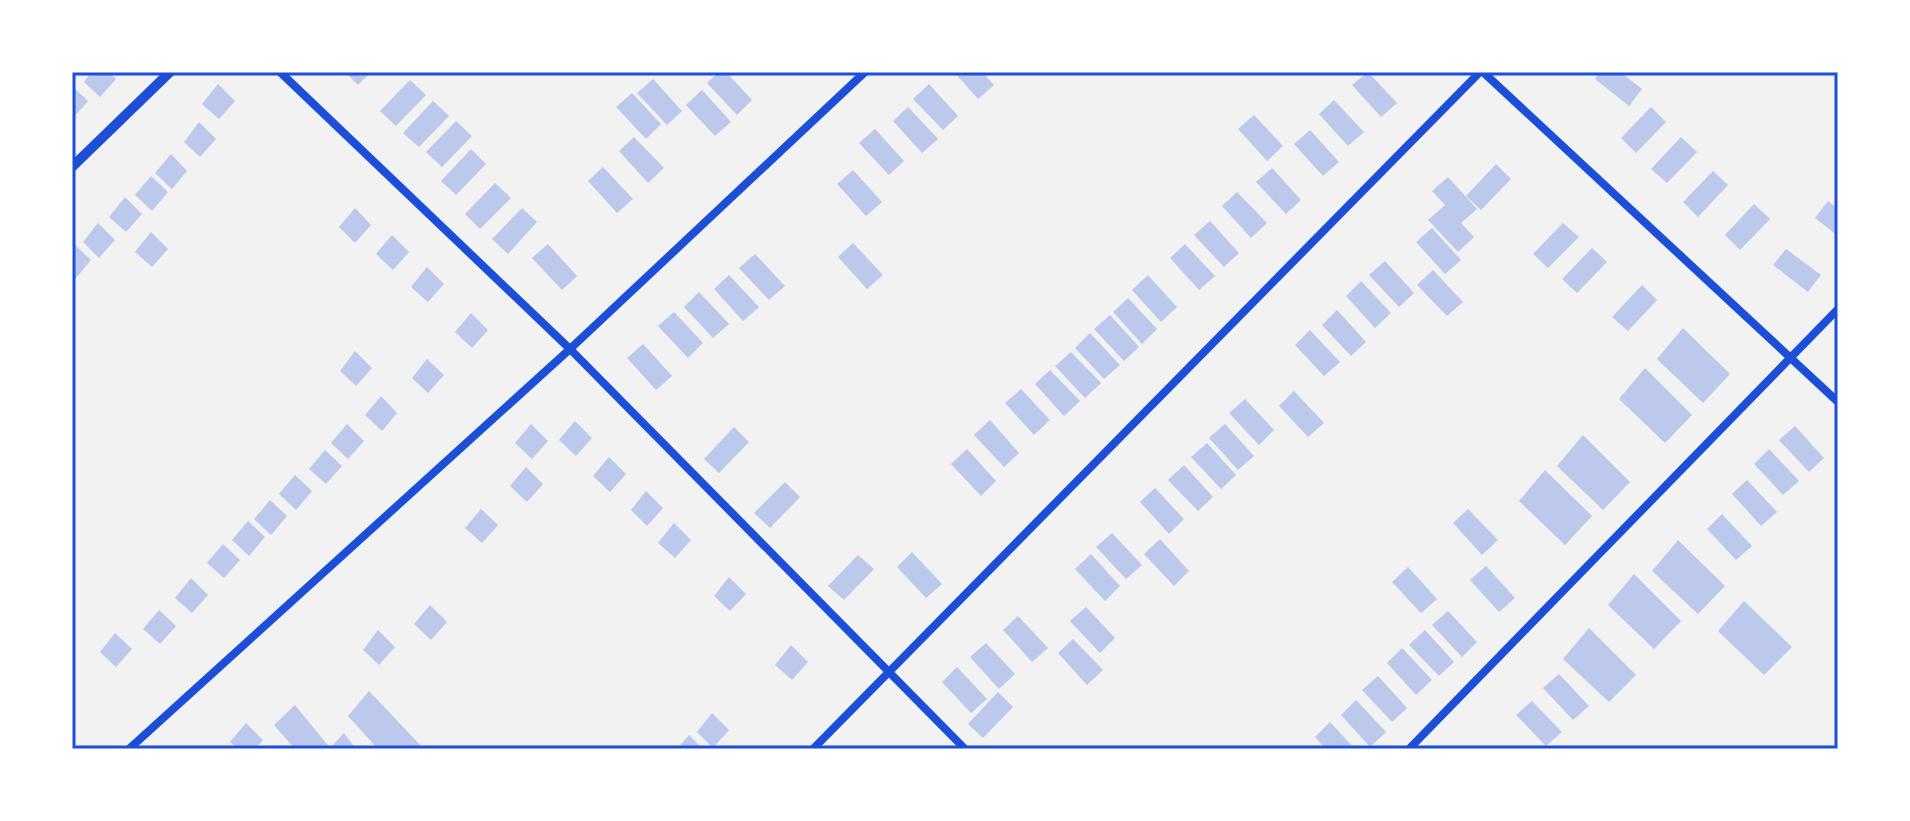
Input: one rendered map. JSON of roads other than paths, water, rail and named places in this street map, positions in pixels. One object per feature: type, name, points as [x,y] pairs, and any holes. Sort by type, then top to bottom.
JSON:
[{"type":"street","points":[[72,167],[170,72]]},
{"type":"street","points":[[280,72],[570,349],[965,749]]},
{"type":"street","points":[[129,749],[570,349],[865,72]]},
{"type":"street","points":[[813,749],[1481,72],[1792,355],[1838,402]]},
{"type":"street","points":[[1409,749],[1838,309]]}]
